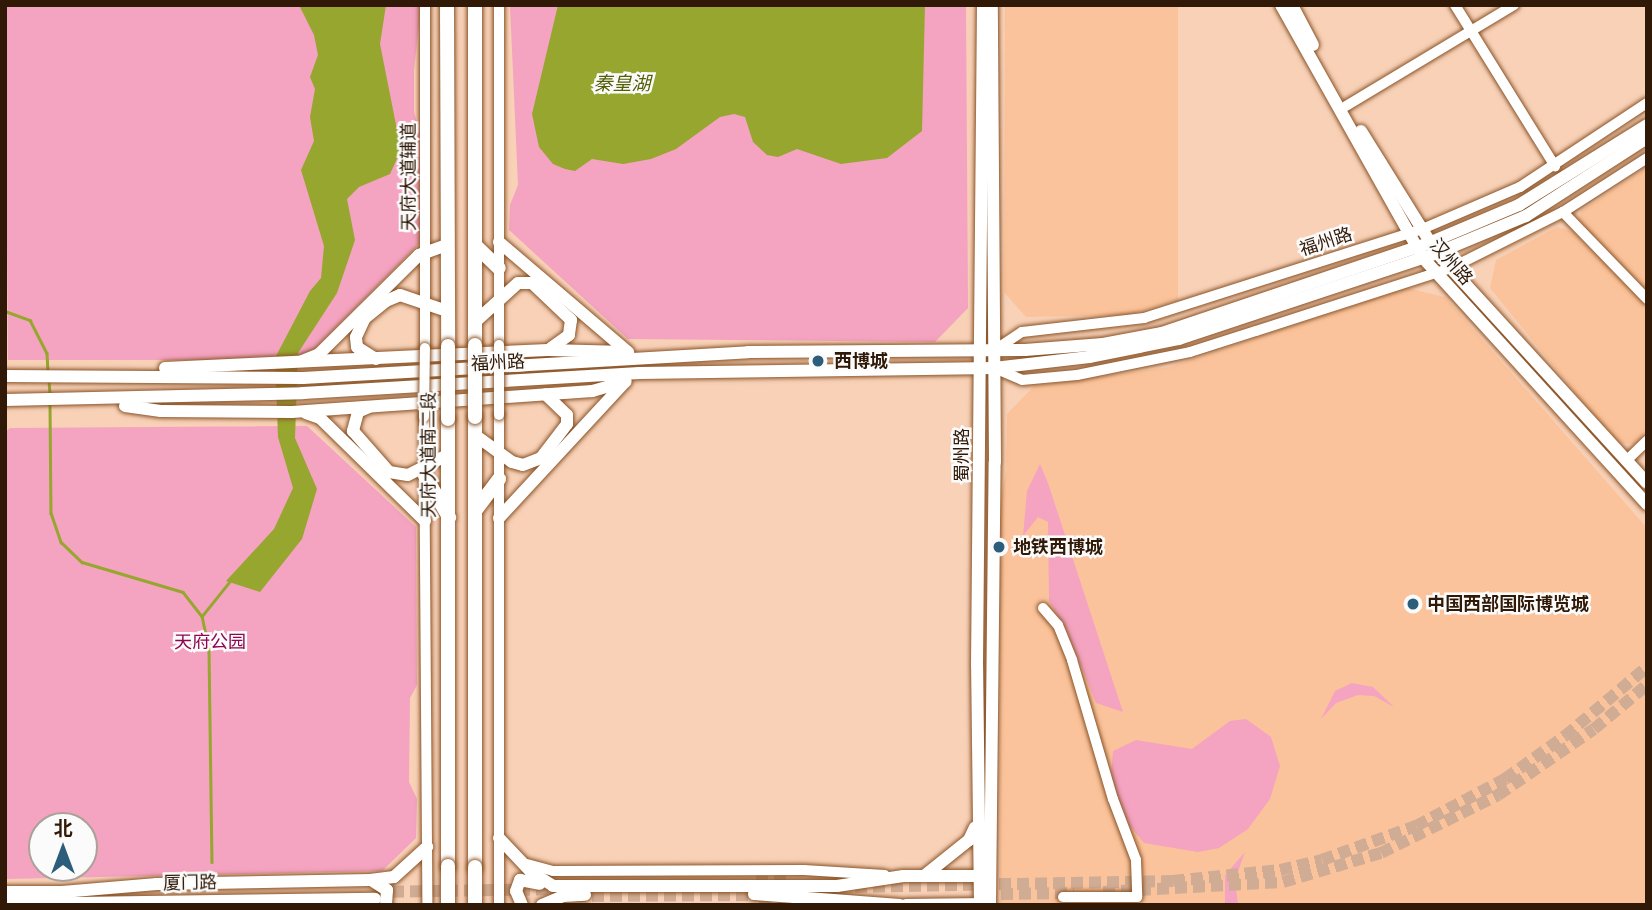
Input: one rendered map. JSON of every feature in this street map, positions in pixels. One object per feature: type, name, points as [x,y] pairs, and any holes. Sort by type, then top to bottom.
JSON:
[{"type":"highway","name":"天府大道南二段","points":[[447,5],[448,905]]},
{"type":"highway","points":[[475,5],[475,905]]},
{"type":"highway","points":[[475,245],[499,268]]},
{"type":"highway","points":[[425,470],[449,518]]},
{"type":"highway","points":[[475,511],[499,479]]},
{"type":"main road","name":"蜀州路","points":[[984,5],[977,823],[984,876]]},
{"type":"main road","name":"蜀州路","points":[[985,904],[994,368],[992,5]]},
{"type":"main road","name":"汉州路","points":[[1281,5],[1406,234],[1419,253],[1647,504]]},
{"type":"main road","name":"汉州路","points":[[1292,5],[1346,106],[1433,248],[1647,483]]},
{"type":"main road","name":"福州路","points":[[1433,248],[1519,205],[1647,125]]},
{"type":"main road","name":"福州路","points":[[5,400],[89,402],[737,372],[994,368],[1179,340],[1526,216],[1647,138]]},
{"type":"main road","points":[[499,242],[626,352]]},
{"type":"main road","points":[[289,365],[319,354],[425,252],[446,245]]},
{"type":"main road","name":"福州路","points":[[5,376],[303,378],[748,352],[994,351],[1103,344],[1162,333],[1419,253]]},
{"type":"main road","points":[[475,322],[519,283],[532,283],[567,313],[569,335],[548,350]]},
{"type":"main road","points":[[379,360],[357,346],[365,318],[395,296],[425,307],[447,311]]},
{"type":"main road","points":[[89,375],[548,350],[748,352]]},
{"type":"main road","points":[[89,402],[161,411],[292,412],[378,403],[592,391],[626,381],[737,372]]},
{"type":"main road","points":[[499,518],[626,381]]},
{"type":"main road","points":[[475,436],[512,462],[532,463],[561,436],[567,415],[544,394]]},
{"type":"main road","points":[[378,403],[358,412],[353,431],[358,441],[388,472],[408,475],[425,470],[449,454]]},
{"type":"main road","points":[[292,412],[320,418],[425,521]]},
{"type":"main road","points":[[923,877],[969,840],[977,823]]},
{"type":"main road","points":[[499,838],[531,873],[554,886]]},
{"type":"main road","points":[[5,892],[62,892],[157,884],[376,894],[427,847]]},
{"type":"main road","points":[[531,873],[574,880],[756,878]]},
{"type":"main road","points":[[522,905],[516,891],[520,880],[554,886],[838,886],[903,876],[984,876]]},
{"type":"main road","name":"厦门路","points":[[5,904],[376,894]]},
{"type":"main road","points":[[542,905],[563,896],[650,894],[762,894],[900,905]]},
{"type":"main road","points":[[71,903],[86,905]]},
{"type":"main road","points":[[906,905],[985,904]]},
{"type":"street","name":"天府大道辅道","points":[[425,5],[427,905]]},
{"type":"street","points":[[499,5],[499,905]]},
{"type":"street","points":[[1455,5],[1555,166]]},
{"type":"street","points":[[1346,106],[1514,5]]},
{"type":"street","name":"福州路","points":[[994,351],[1022,332],[1144,318],[1420,230],[1520,187],[1647,103]]},
{"type":"street","name":"福州路","points":[[994,368],[1022,380],[1124,367],[1190,352],[1451,268],[1563,212],[1647,158]]},
{"type":"street","points":[[1563,212],[1647,299]]},
{"type":"street","points":[[1626,461],[1647,441]]},
{"type":"street","points":[[1043,608],[1058,625],[1072,660],[1113,799],[1136,859],[1137,897],[1063,897]]},
{"type":"street","points":[[518,857],[534,869],[552,871],[804,870],[903,876]]},
{"type":"shaded area","points":[[1005,5],[1178,5],[1178,300],[1128,315],[1026,317],[1004,292]]},
{"type":"shaded area","points":[[1647,167],[1647,290],[1578,223],[1581,211]]},
{"type":"shaded area","points":[[1557,227],[1572,231],[1647,306],[1647,431],[1634,444],[1616,443],[1490,288],[1496,260]]},
{"type":"shaded area","points":[[1407,288],[1445,297],[1647,528],[1647,905],[1000,905],[1000,503],[1006,471],[1007,414],[1034,386],[1169,367]]},
{"type":"green space","points":[[5,5],[421,5],[414,71],[414,112],[421,135],[420,243],[308,355],[263,360],[8,360]]},
{"type":"green space","points":[[510,5],[966,5],[968,308],[935,342],[628,339],[509,230],[510,205],[518,185]]},
{"type":"green space","name":"天府公园","points":[[307,426],[416,527],[417,685],[410,698],[409,782],[417,799],[416,838],[382,871],[98,877],[98,812],[28,812],[28,879],[5,879],[5,432],[10,428]]},
{"type":"green space","points":[[1040,464],[1123,712],[1096,703],[1065,627],[1049,601],[1048,522],[1038,517],[1023,536],[1027,491]]},
{"type":"green space","points":[[1352,683],[1373,687],[1394,707],[1374,696],[1358,695],[1336,703],[1321,719],[1335,691]]},
{"type":"green space","points":[[1246,719],[1271,737],[1280,766],[1270,799],[1248,829],[1219,848],[1198,852],[1144,843],[1129,825],[1117,798],[1111,775],[1113,751],[1136,740],[1192,749],[1230,721]]},
{"type":"green space","points":[[1245,852],[1235,880],[1238,905],[1225,905],[1225,875]]},
{"type":"water","points":[[299,5],[386,5],[380,44],[401,150],[390,174],[359,187],[347,199],[355,240],[337,293],[298,353],[295,438],[317,489],[302,539],[260,592],[226,581],[274,529],[293,488],[278,437],[275,358],[310,291],[321,278],[324,246],[301,170],[314,141],[310,117],[315,89],[310,77],[318,55],[314,35]]},
{"type":"water","name":"秦皇湖","points":[[558,5],[925,5],[922,131],[887,158],[841,164],[797,149],[778,157],[767,155],[753,142],[745,117],[734,114],[720,117],[676,149],[651,159],[623,164],[592,159],[575,171],[565,169],[553,164],[539,147],[532,114]]},
{"type":"waterway","points":[[5,311],[30,320],[47,353],[48,373]]},
{"type":"waterway","points":[[49,380],[50,394]]},
{"type":"waterway","points":[[50,404],[51,513],[61,542],[82,562],[183,592],[202,616],[209,650],[212,862]]},
{"type":"waterway","points":[[202,616],[230,581]]},
{"type":"tunnel","points":[[855,887],[1173,881],[1280,870],[1322,860],[1416,826],[1505,779],[1565,736],[1647,667]]},
{"type":"tunnel","points":[[1103,892],[1283,882],[1381,853],[1498,795],[1594,729],[1647,685]]},
{"type":"tunnel","points":[[756,879],[787,881]]},
{"type":"tunnel","points":[[374,892],[564,889]]},
{"type":"tunnel","points":[[1001,894],[1074,893]]},
{"type":"tunnel","points":[[574,896],[763,895]]},
{"type":"tunnel","points":[[759,905],[801,901]]},
{"type":"place","name":"西博城","points":[[818,361]]},
{"type":"place","name":"地铁西博城","points":[[999,547]]},
{"type":"place","name":"中国西部国际博览城","points":[[1413,604]]}]
